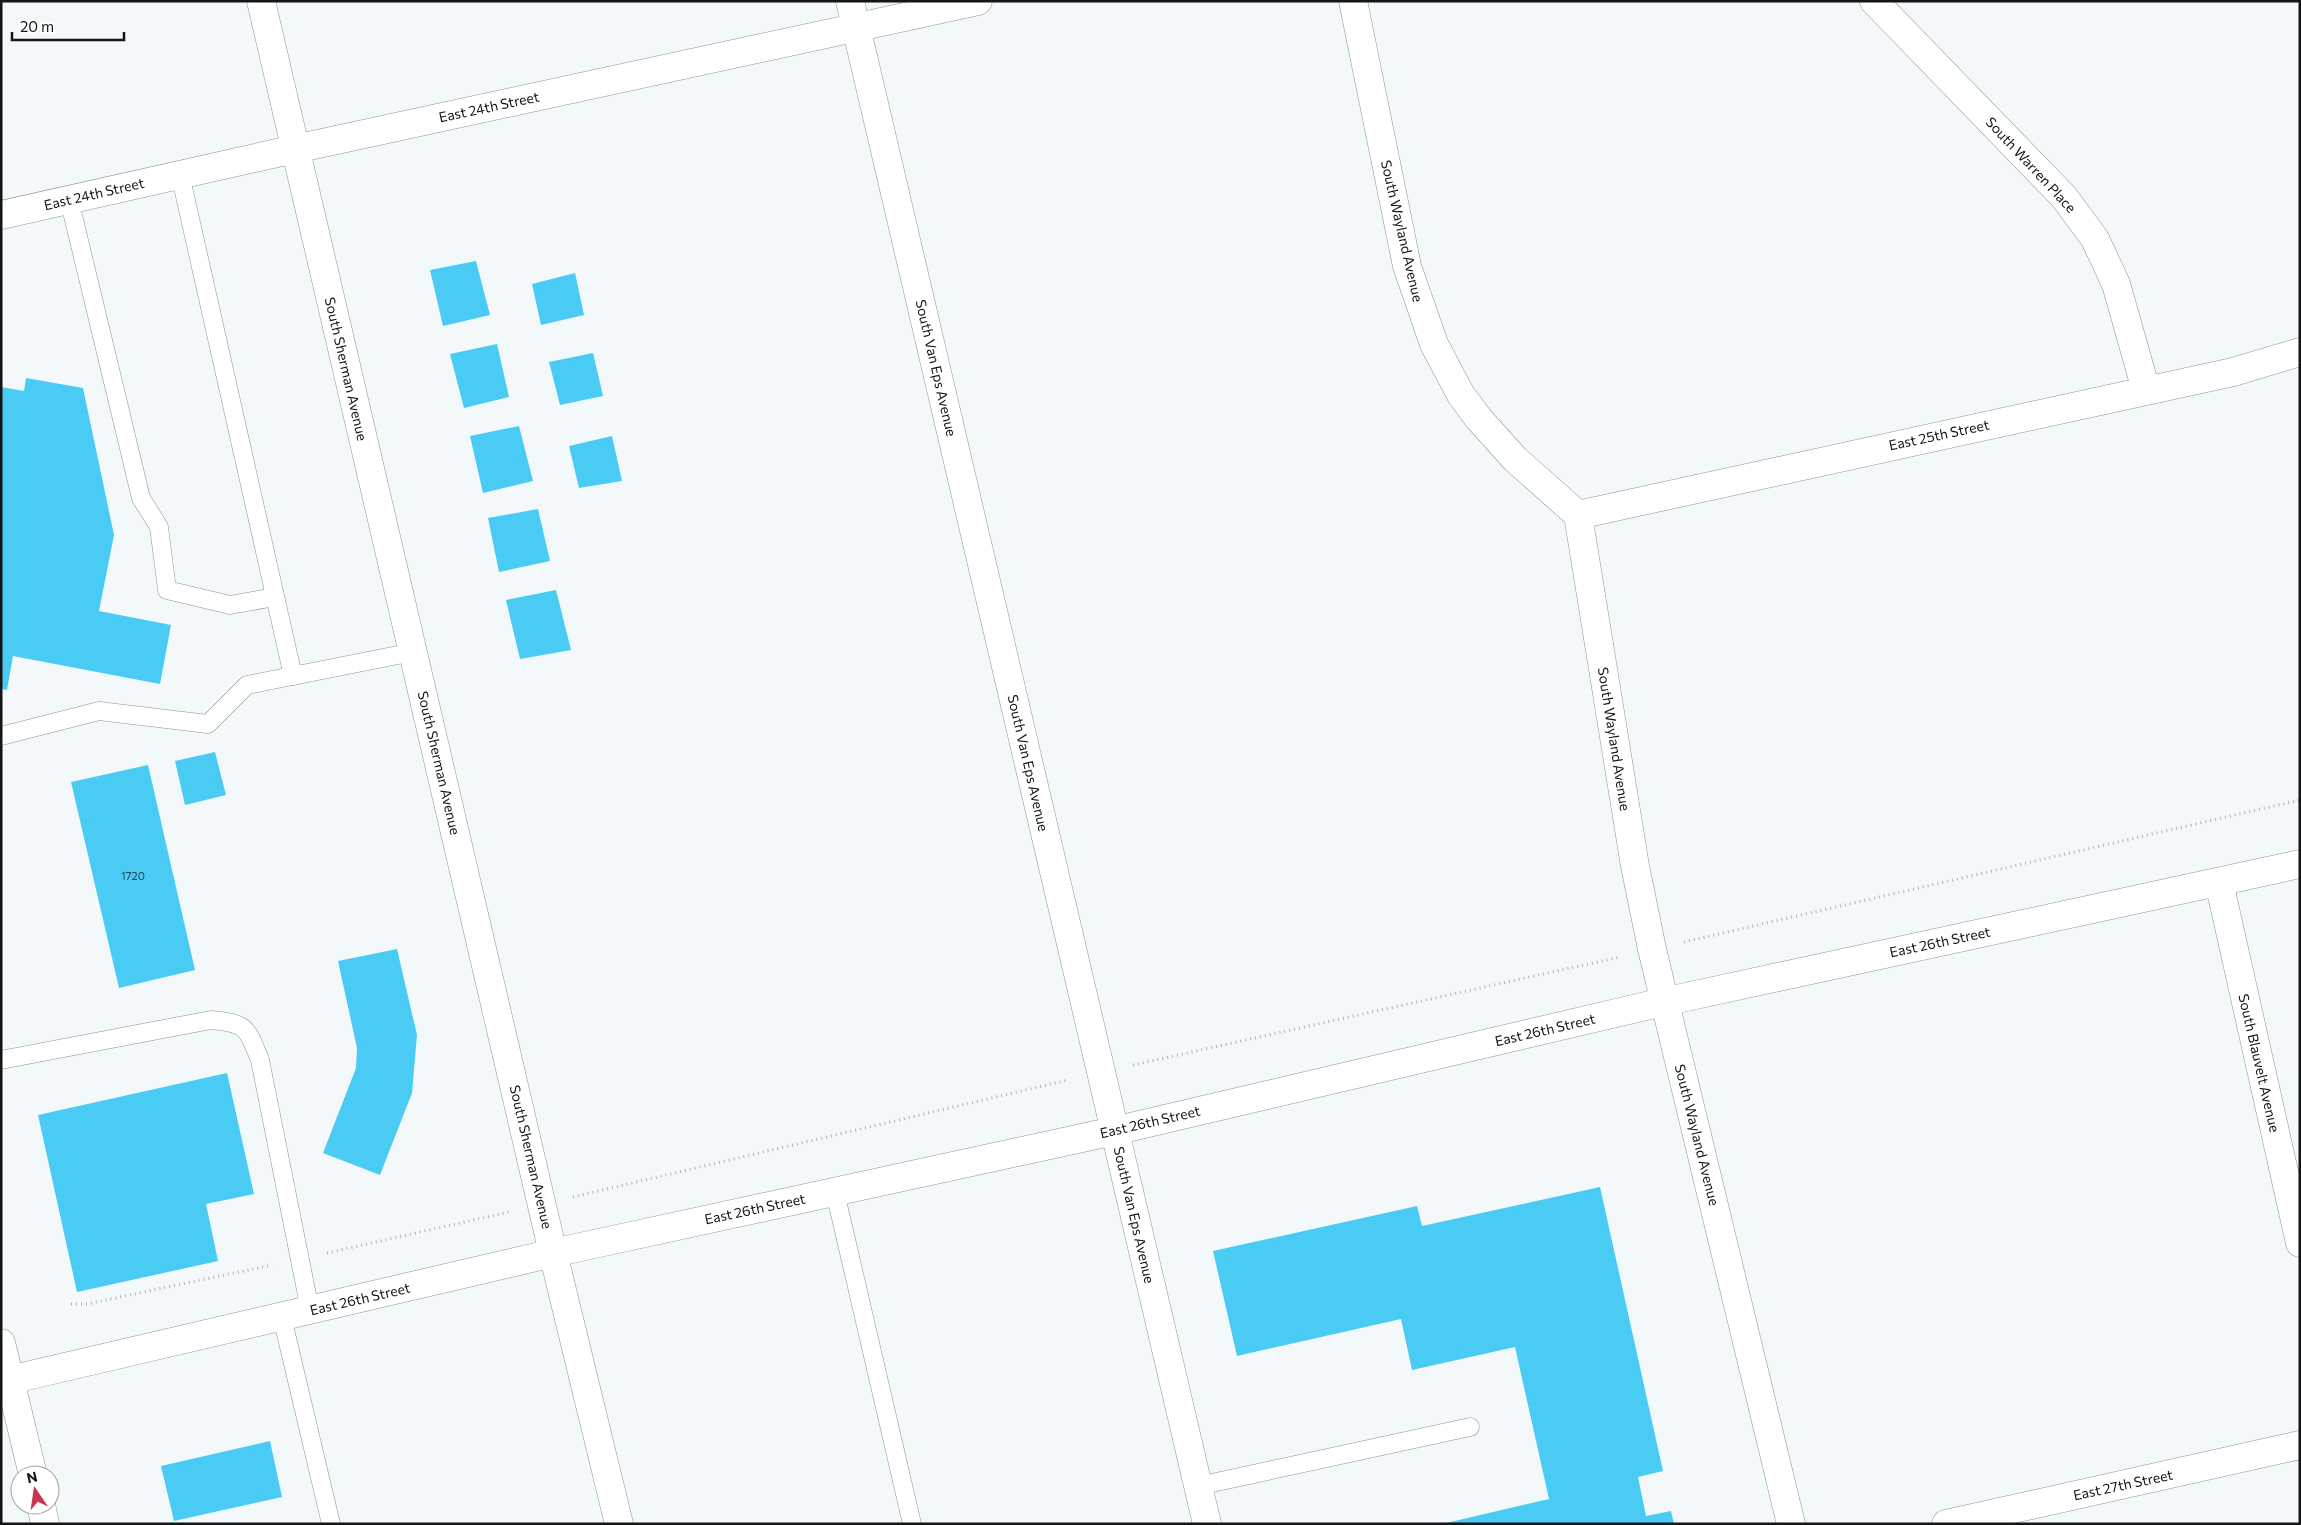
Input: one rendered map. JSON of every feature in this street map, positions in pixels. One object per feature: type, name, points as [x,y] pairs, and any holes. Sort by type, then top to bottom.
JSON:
[{"type":"street","name":"South Sherman Avenue","points":[[261,1],[619,1524]]},
{"type":"street","name":"South Van Eps Avenue","points":[[850,1],[1207,1524]]},
{"type":"street","name":"East 24th Street","points":[[1,215],[295,148],[856,29],[978,1]]},
{"type":"street","name":"South Wayland Avenue","points":[[1353,1],[1408,266],[1434,344],[1461,394],[1479,419],[1515,458],[1578,515],[1635,866],[1652,949],[1791,1524]]},
{"type":"street","name":"South Warren Place","points":[[1874,1],[2064,197],[2095,239],[2116,284],[2146,390]]},
{"type":"street","name":"East 25th Street","points":[[1578,515],[2232,372],[2300,352]]},
{"type":"street","name":"East 26th Street","points":[[6,1380],[554,1254],[1114,1131],[1664,1002],[2300,864]]},
{"type":"street","name":"South Blauvelt Avenue","points":[[2219,882],[2300,1243]]},
{"type":"street","points":[[1,1343],[6,1380],[30,1465]]},
{"type":"street","name":"East 27th Street","points":[[1946,1524],[2300,1445]]},
{"type":"lane","points":[[180,174],[293,676]]},
{"type":"lane","points":[[69,200],[141,498],[158,527],[166,590],[230,605],[275,597]]},
{"type":"lane","points":[[1,736],[99,712],[208,724],[247,685],[413,652]]},
{"type":"lane","points":[[1,1060],[211,1020],[234,1022],[249,1032],[260,1060],[310,1310]]},
{"type":"lane","points":[[835,1192],[912,1524]]},
{"type":"lane","points":[[282,1317],[327,1523]]},
{"type":"lane","points":[[1198,1486],[1470,1427]]},
{"type":"path","points":[[71,1304],[86,1304],[543,1205],[1100,1072],[1652,949],[2300,800]]},
{"type":"building","points":[[476,261],[490,315],[443,326],[430,270]]},
{"type":"building","points":[[575,273],[584,315],[541,325],[532,284]]},
{"type":"building","points":[[497,344],[509,397],[464,408],[450,354]]},
{"type":"building","points":[[593,353],[603,396],[560,405],[549,362]]},
{"type":"building","points":[[26,378],[83,388],[114,535],[99,611],[171,625],[160,684],[13,656],[7,690],[1,689],[1,387],[24,391]]},
{"type":"building","points":[[519,426],[533,481],[483,493],[470,436]]},
{"type":"building","points":[[612,436],[622,481],[579,488],[569,446]]},
{"type":"building","points":[[538,509],[550,561],[499,572],[488,518]]},
{"type":"building","points":[[556,590],[571,650],[520,659],[506,600]]},
{"type":"building","points":[[215,752],[226,795],[185,805],[175,761]]},
{"type":"building","points":[[148,765],[195,970],[119,988],[71,782]]},
{"type":"building","points":[[397,949],[417,1035],[412,1093],[380,1175],[323,1153],[356,1068],[357,1048],[338,961]]},
{"type":"building","points":[[227,1073],[254,1194],[206,1204],[218,1261],[77,1292],[38,1115]]},
{"type":"building","points":[[1600,1187],[1663,1471],[1638,1477],[1646,1516],[1671,1511],[1674,1524],[1442,1524],[1549,1499],[1515,1347],[1412,1370],[1401,1319],[1237,1356],[1213,1251],[1417,1206],[1422,1226]]},
{"type":"building","points":[[270,1441],[282,1497],[174,1521],[161,1466]]}]
